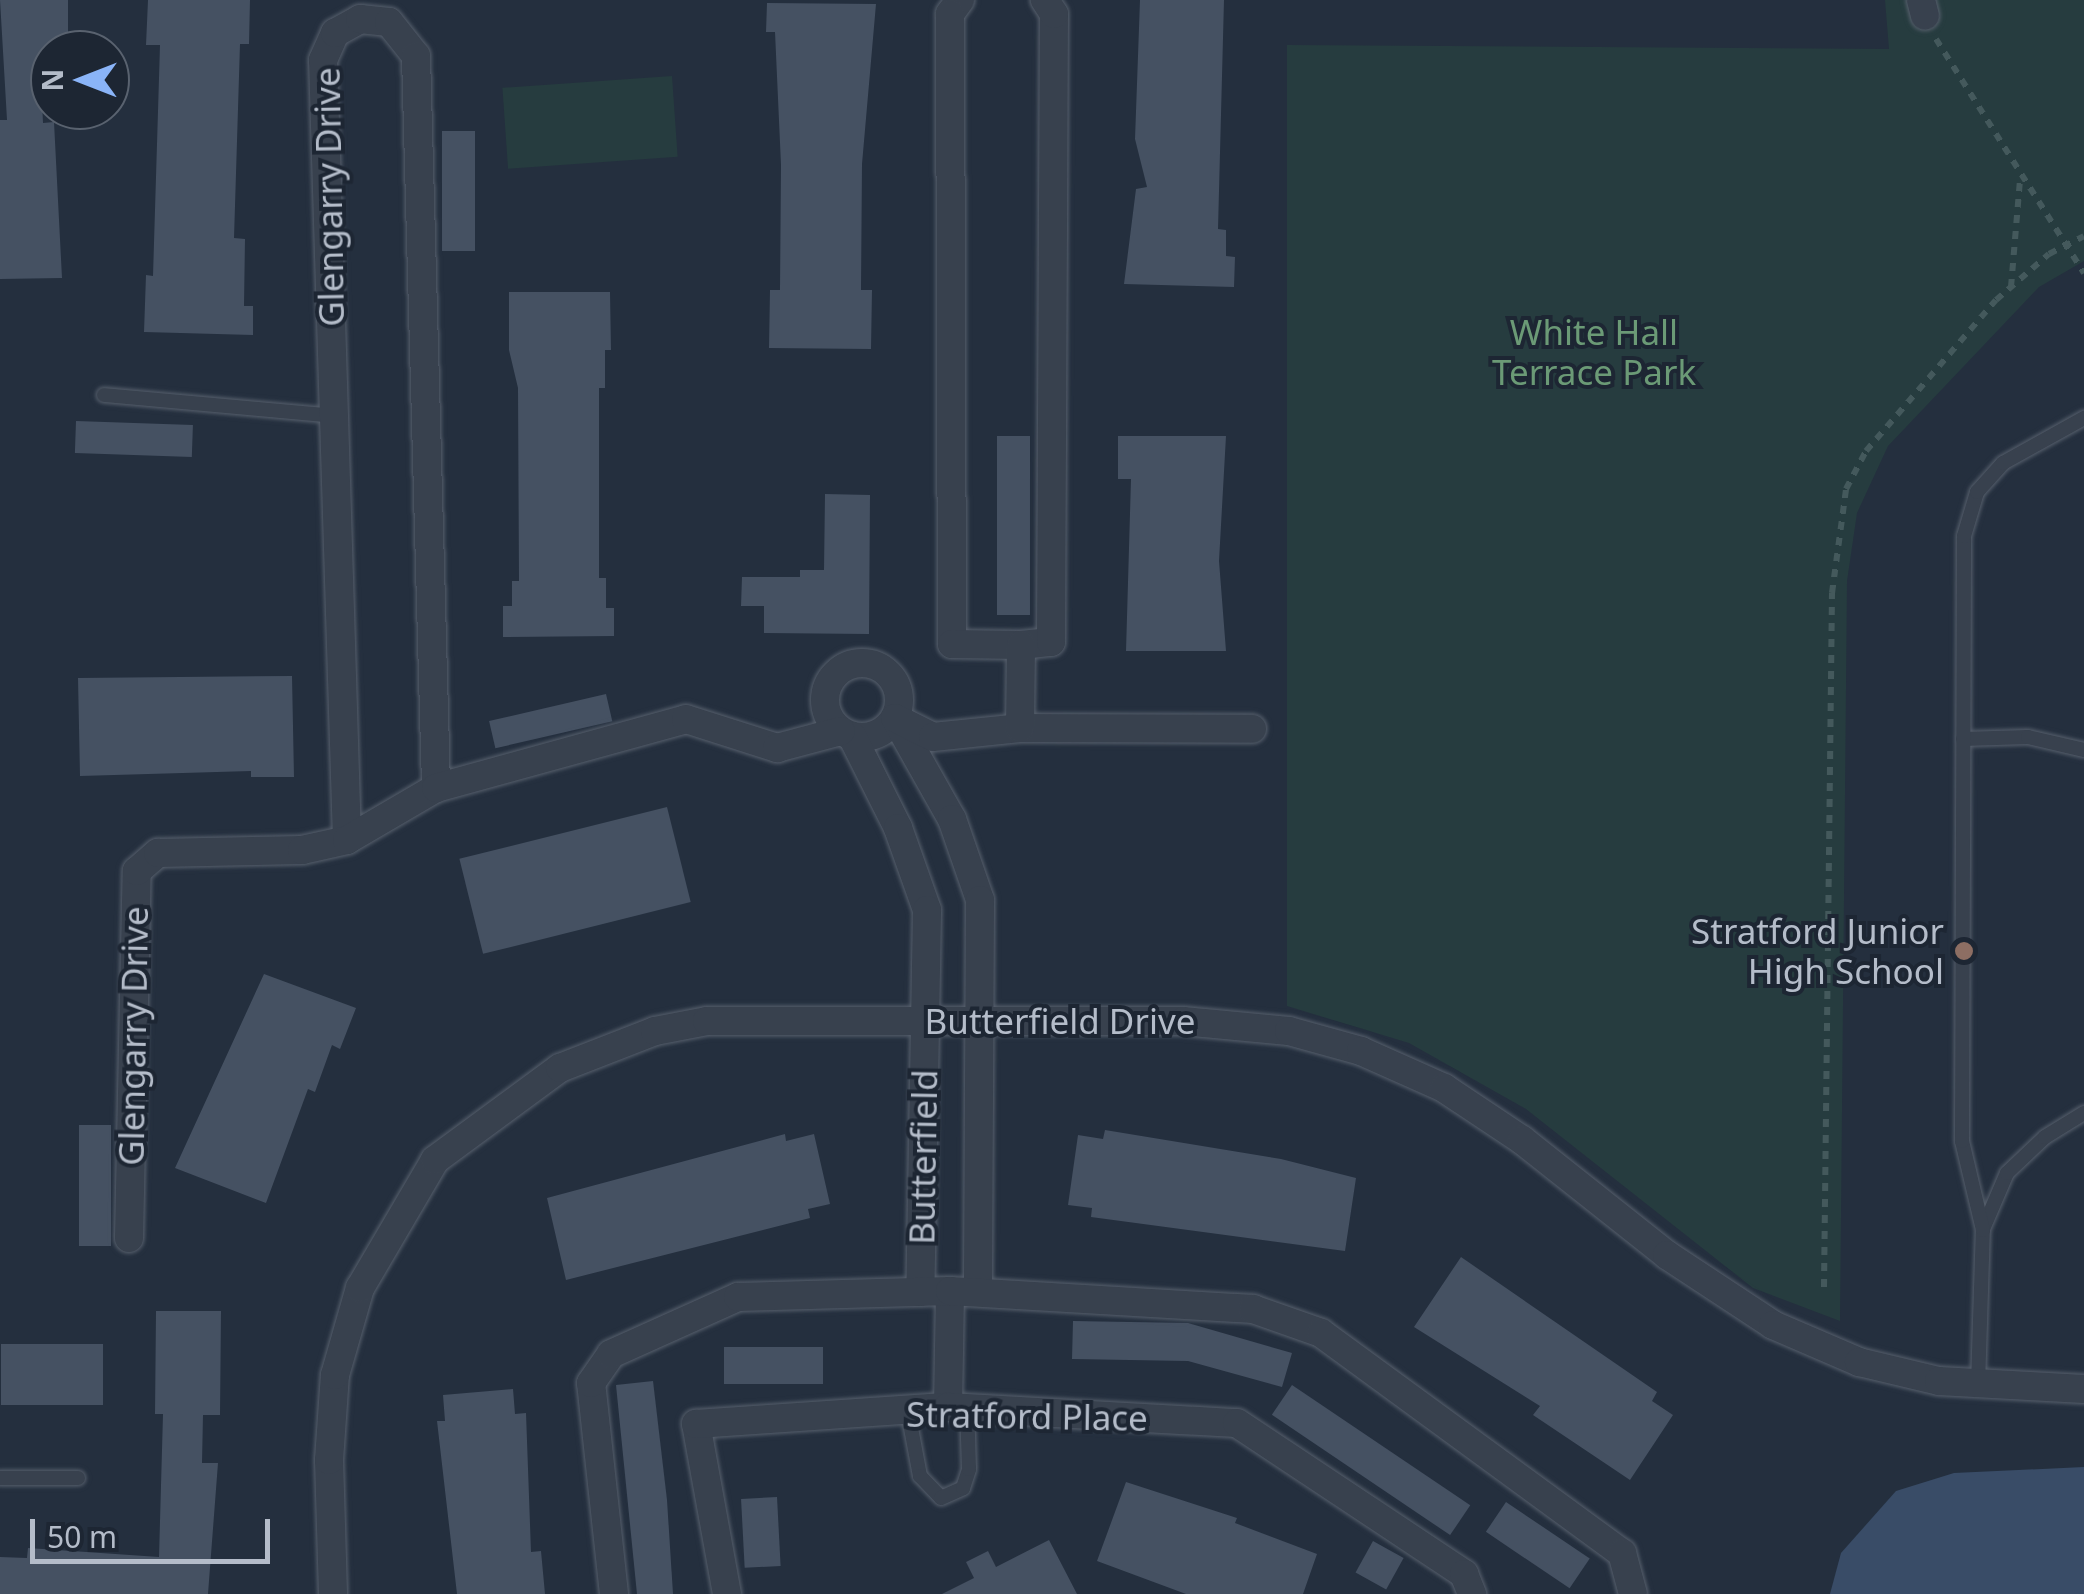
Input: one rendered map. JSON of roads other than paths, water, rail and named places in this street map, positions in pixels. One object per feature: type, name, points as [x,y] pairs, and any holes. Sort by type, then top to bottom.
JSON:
[{"type":"street","points":[[960,0],[950,14],[952,644],[1021,645],[1051,642],[1054,14],[1044,0]]},
{"type":"street","name":"Glengarry Drive","points":[[347,840],[323,60],[346,24],[375,18],[401,30],[416,56],[436,788]]},
{"type":"street","points":[[1020,728],[1021,645]]},
{"type":"street","points":[[926,1021],[927,910],[898,828],[824,700],[832,676],[852,663],[887,672],[899,694],[895,718],[952,819],[980,900],[979,1021]]},
{"type":"street","points":[[895,718],[932,737],[1020,728],[1252,729]]},
{"type":"street","name":"Glengarry Drive","points":[[129,1238],[137,871],[158,853],[302,850],[347,840],[436,788],[686,719],[778,748],[846,734],[876,734],[895,718]]},
{"type":"street","name":"Butterfield Drive","points":[[333,1594],[329,1460],[335,1375],[360,1288],[435,1160],[560,1068],[656,1031],[759,1018],[1252,1025],[1360,1051],[1475,1108],[1756,1316],[1859,1362],[1978,1385],[2084,1388]]},
{"type":"street","name":"Butterfield","points":[[920,1292],[926,1021]]},
{"type":"street","name":"Butterfield","points":[[958,1407],[979,1021]]},
{"type":"street","points":[[614,1594],[591,1383],[610,1354],[738,1297],[920,1292],[1253,1309],[1321,1333],[1622,1553],[1633,1594]]},
{"type":"street","name":"Stratford Place","points":[[727,1594],[696,1424],[958,1407],[1237,1423],[1464,1574],[1472,1594]]},
{"type":"lane","points":[[104,395],[334,416]]},
{"type":"lane","points":[[1978,1385],[1983,1230],[1962,1141],[1964,536],[1977,492],[2004,463],[2084,418]]},
{"type":"lane","points":[[1963,738],[2028,737],[2084,750]]},
{"type":"lane","points":[[1983,1230],[2006,1173],[2045,1137],[2084,1113]]},
{"type":"lane","points":[[908,1412],[920,1476],[940,1498],[963,1488],[969,1469],[958,1407]]},
{"type":"lane","points":[[0,1478],[78,1478]]},
{"type":"water","points":[[2084,1467],[2084,1594],[1830,1594],[1841,1553],[1896,1491],[1954,1473]]},
{"type":"place","name":"Stratford Junior High School","points":[[1964,951]]},
{"type":"park label","name":"White Hall Terrace Park","points":[[1594,352]]}]
